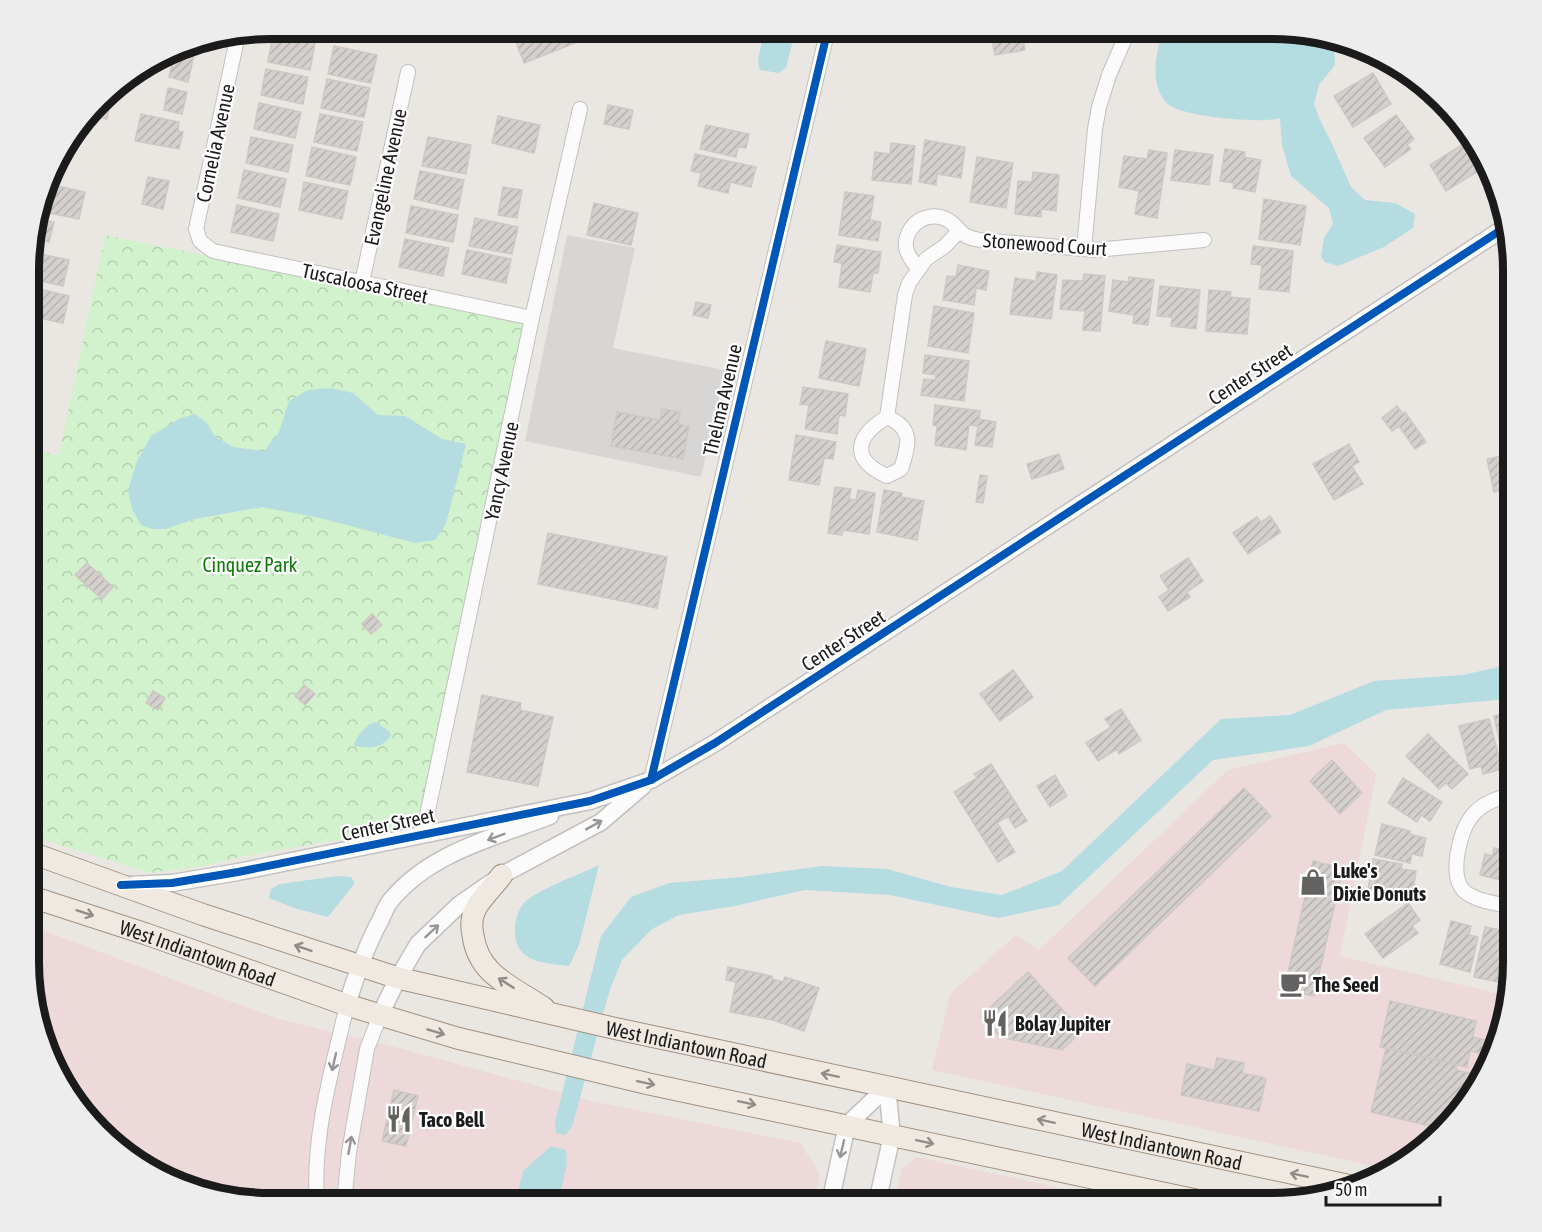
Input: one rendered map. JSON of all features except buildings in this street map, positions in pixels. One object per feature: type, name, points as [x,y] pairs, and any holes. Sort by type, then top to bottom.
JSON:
[{"type":"main road","name":"West Indiantown Road","points":[[39,856],[398,978],[613,1028],[1338,1183]]},
{"type":"main road","points":[[502,875],[476,908],[471,923],[476,954],[486,968],[500,980],[563,1017]]},
{"type":"main road","name":"West Indiantown Road","points":[[39,899],[146,934],[347,1005],[456,1038],[602,1073],[1163,1193]]},
{"type":"street","name":"Thelma Avenue","points":[[651,780],[826,39]]},
{"type":"street","points":[[1084,249],[1099,107],[1109,75],[1125,39]]},
{"type":"street","name":"Cornelia Avenue","points":[[200,241],[196,229],[236,44]]},
{"type":"street","name":"Evangeline Avenue","points":[[362,282],[408,72]]},
{"type":"street","name":"Yancy Avenue","points":[[423,834],[532,318],[580,109]]},
{"type":"street","name":"Stonewood Court","points":[[918,268],[909,258],[906,247],[907,236],[912,226],[921,219],[931,216],[942,218],[952,223],[968,237],[980,240],[1107,250],[1204,240]]},
{"type":"street","name":"Stonewood Court","points":[[887,417],[905,295],[918,268],[959,231]]},
{"type":"street","name":"Center Street","points":[[345,1193],[349,1152],[367,1050],[380,1015],[418,944],[460,904],[502,875],[602,822],[651,780],[724,736],[1500,231]]},
{"type":"street","name":"Tuscaloosa Street","points":[[200,241],[213,251],[532,318]]},
{"type":"street","name":"Center Street","points":[[121,885],[172,883],[229,874],[590,801],[651,780]]},
{"type":"street","points":[[1503,798],[1484,805],[1472,816],[1465,827],[1455,873],[1462,889],[1474,898],[1503,905]]},
{"type":"street","points":[[316,1193],[315,1175],[318,1135],[347,1005],[358,966],[390,900],[408,882],[457,852],[590,801]]},
{"type":"street","points":[[832,1193],[847,1125],[887,1087]]},
{"type":"street","points":[[879,1193],[892,1135],[887,1087]]},
{"type":"shaded area","points":[[567,235],[635,248],[613,348],[725,370],[701,477],[525,441]]},
{"type":"shaded area","points":[[1344,743],[1376,774],[1340,956],[1501,994],[1495,1022],[1485,1051],[1472,1078],[1455,1103],[1424,1136],[1378,1167],[932,1070],[950,994],[1016,935],[1039,950],[1228,770]]},
{"type":"shaded area","points":[[39,929],[278,1019],[403,1049],[592,1101],[800,1143],[820,1174],[815,1193],[255,1193],[225,1189],[196,1181],[154,1162],[129,1145],[96,1114],[70,1078],[51,1036],[43,1007],[39,977]]},
{"type":"shaded area","points":[[917,1157],[1083,1193],[896,1193],[902,1169]]},
{"type":"green space","name":"Cinquez Park","points":[[105,235],[527,321],[418,826],[240,857],[204,866],[149,873],[39,838],[39,452],[59,455]]},
{"type":"water","points":[[762,39],[793,39],[786,68],[778,73],[760,70],[758,61]]},
{"type":"water","points":[[1161,39],[1287,39],[1334,48],[1335,65],[1319,85],[1314,104],[1320,120],[1351,187],[1365,200],[1395,203],[1415,214],[1413,228],[1384,247],[1338,266],[1325,262],[1321,257],[1324,238],[1333,224],[1329,208],[1291,176],[1282,145],[1280,118],[1256,120],[1222,118],[1176,109],[1163,99],[1159,90],[1156,81],[1156,58]]},
{"type":"water","points":[[330,388],[353,393],[378,415],[405,416],[442,439],[466,444],[446,524],[435,540],[415,543],[320,518],[262,507],[195,519],[166,529],[152,529],[141,525],[132,509],[128,490],[137,461],[151,436],[181,418],[195,414],[207,423],[215,437],[233,447],[264,451],[279,432],[289,401],[308,390]]},
{"type":"water","points":[[1503,666],[1503,699],[1386,710],[1309,746],[1213,760],[1059,905],[998,918],[890,895],[805,890],[735,906],[679,915],[652,929],[622,960],[610,989],[572,1127],[565,1135],[556,1133],[555,1122],[601,936],[631,897],[669,883],[742,877],[822,866],[887,869],[951,887],[1002,895],[1062,871],[1221,719],[1290,715],[1374,681],[1463,675]]},
{"type":"water","points":[[375,722],[389,731],[391,735],[388,739],[376,746],[355,746],[363,730]]},
{"type":"water","points":[[599,865],[579,945],[569,966],[540,962],[525,954],[519,948],[515,929],[517,915],[524,903],[548,888]]},
{"type":"water","points":[[337,876],[351,877],[355,883],[328,917],[294,908],[269,898],[271,889],[280,884]]},
{"type":"water","points":[[551,1146],[566,1150],[567,1164],[560,1193],[518,1193],[523,1171]]},
{"type":"cycle path","points":[[651,780],[826,39]]},
{"type":"cycle path","points":[[121,885],[172,883],[238,872],[590,801],[651,780],[715,743],[1500,231]]},
{"type":"place","name":"Luke's Dixie Donuts","points":[[1313,882]]},
{"type":"place","name":"The Seed","points":[[1293,984]]},
{"type":"place","name":"Bolay Jupiter","points":[[995,1023]]},
{"type":"place","name":"Taco Bell","points":[[399,1119]]}]
